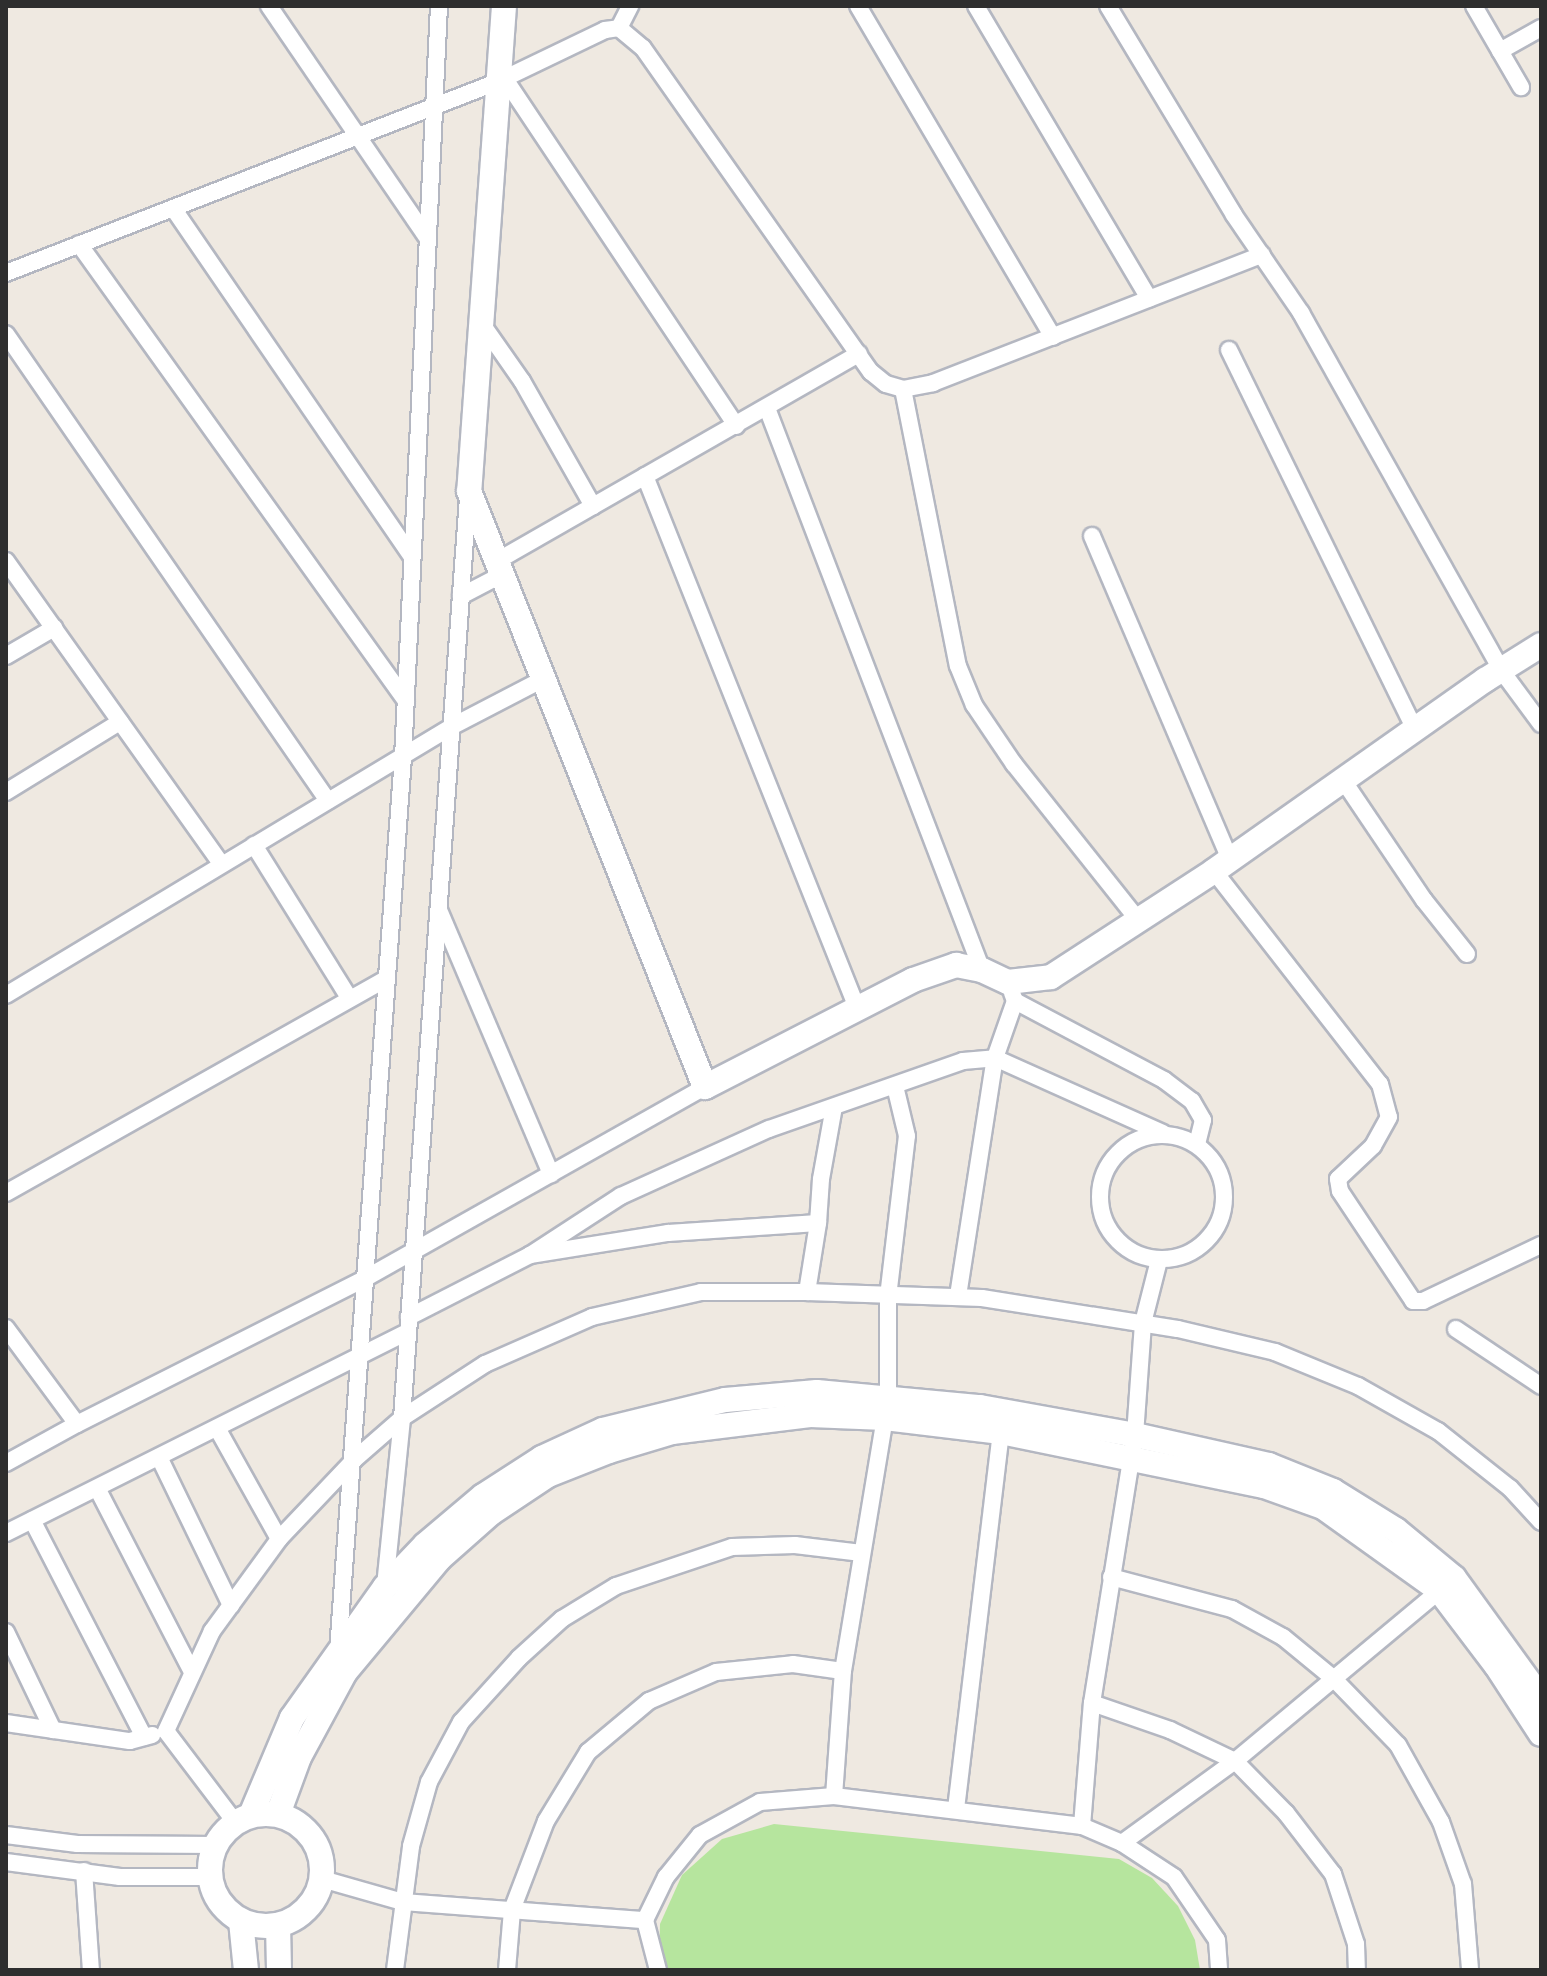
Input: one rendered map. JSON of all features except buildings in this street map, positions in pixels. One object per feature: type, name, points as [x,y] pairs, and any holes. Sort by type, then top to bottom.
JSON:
[{"type":"street","points":[[269,6],[356,138],[426,236]]},
{"type":"street","points":[[336,1689],[355,1459],[364,1279],[403,758],[439,6]]},
{"type":"street","points":[[380,1628],[402,1418],[504,6]]},
{"type":"street","points":[[619,28],[630,6]]},
{"type":"street","points":[[858,6],[1053,337]]},
{"type":"street","points":[[976,6],[1149,299]]},
{"type":"street","points":[[1108,6],[1301,313],[1501,670],[1541,724]]},
{"type":"street","points":[[1474,6],[1521,87]]},
{"type":"street","points":[[6,273],[434,107],[501,80],[605,30],[619,28],[643,48],[859,354],[886,384],[903,389],[933,383],[1262,255]]},
{"type":"street","points":[[1500,51],[1541,28]]},
{"type":"street","points":[[501,80],[736,426]]},
{"type":"street","points":[[173,208],[412,557]]},
{"type":"street","points":[[79,244],[406,701]]},
{"type":"street","points":[[480,321],[522,381],[593,506]]},
{"type":"street","points":[[6,334],[328,801]]},
{"type":"street","points":[[1229,350],[1415,730]]},
{"type":"street","points":[[461,596],[593,506],[859,354]]},
{"type":"street","points":[[903,389],[958,666],[974,705],[1014,764],[1139,921]]},
{"type":"street","points":[[767,408],[982,970]]},
{"type":"street","points":[[645,476],[857,1008]]},
{"type":"street","points":[[469,491],[705,1087]]},
{"type":"street","points":[[1092,536],[1222,866],[1380,1084],[1389,1117],[1373,1146],[1338,1179],[1340,1191],[1413,1301],[1423,1301],[1541,1245]]},
{"type":"street","points":[[6,561],[221,863]]},
{"type":"street","points":[[6,656],[54,628]]},
{"type":"street","points":[[1012,992],[1051,977],[1139,921],[1541,645]]},
{"type":"street","points":[[6,995],[451,727],[545,678]]},
{"type":"street","points":[[6,792],[120,722]]},
{"type":"street","points":[[1343,780],[1424,900],[1467,954]]},
{"type":"street","points":[[254,845],[350,999]]},
{"type":"street","points":[[438,907],[551,1174]]},
{"type":"street","points":[[6,1463],[364,1279],[705,1087],[913,980],[956,965],[982,970],[1012,992],[1164,1080],[1192,1101],[1203,1120],[1197,1144]]},
{"type":"street","points":[[6,1193],[386,979]]},
{"type":"street","points":[[958,1296],[995,1058],[1012,992]]},
{"type":"street","points":[[6,1533],[360,1357],[530,1255],[621,1196],[769,1129],[963,1061],[995,1058],[1163,1133],[1197,1144],[1216,1163],[1224,1189],[1222,1215],[1208,1239],[1186,1255],[1159,1260],[1128,1250],[1113,1235],[1106,1227],[1098,1195],[1107,1164],[1123,1148],[1131,1141],[1163,1133]]},
{"type":"street","points":[[834,1796],[843,1671],[886,1409],[888,1297],[907,1136],[895,1086]]},
{"type":"street","points":[[807,1292],[818,1223],[821,1179],[834,1107]]},
{"type":"street","points":[[530,1255],[668,1233],[818,1223]]},
{"type":"street","points":[[1082,1826],[1092,1703],[1133,1446],[1143,1323],[1159,1260]]},
{"type":"street","points":[[166,1731],[212,1631],[279,1539],[355,1459],[402,1418],[485,1364],[592,1317],[701,1292],[958,1296],[1143,1323],[1275,1352],[1358,1386],[1438,1431],[1510,1488],[1541,1522]]},
{"type":"street","points":[[6,1328],[77,1424]]},
{"type":"street","points":[[1456,1329],[1541,1386]]},
{"type":"street","points":[[243,1819],[278,1814],[301,1826],[317,1845],[322,1879],[314,1900],[298,1916],[278,1925],[259,1926],[241,1921],[226,1910],[215,1895],[210,1877],[215,1845],[243,1819],[292,1718],[385,1587],[425,1545],[483,1496],[542,1458],[603,1430],[725,1400],[817,1392],[886,1409],[1002,1422],[1133,1446],[1269,1465],[1333,1491],[1396,1530],[1447,1584],[1541,1698]]},
{"type":"street","points":[[278,1814],[299,1757],[336,1689],[380,1628],[439,1559],[491,1513],[548,1475],[672,1432],[886,1409]]},
{"type":"street","points":[[956,1809],[1002,1422]]},
{"type":"street","points":[[217,1428],[279,1539]]},
{"type":"street","points":[[159,1457],[231,1605]]},
{"type":"street","points":[[97,1488],[192,1672]]},
{"type":"street","points":[[32,1520],[144,1737]]},
{"type":"street","points":[[395,1970],[411,1846],[429,1782],[461,1722],[519,1658],[562,1619],[616,1586],[732,1547],[795,1545],[862,1553]]},
{"type":"street","points":[[1111,1577],[1232,1609],[1283,1637],[1333,1678],[1398,1745],[1441,1822],[1463,1884],[1470,1970]]},
{"type":"street","points":[[1122,1843],[1235,1761],[1447,1584]]},
{"type":"street","points":[[1447,1584],[1541,1734]]},
{"type":"street","points":[[6,1632],[53,1730]]},
{"type":"street","points":[[507,1970],[512,1910],[546,1821],[588,1752],[649,1701],[716,1672],[793,1664],[843,1671]]},
{"type":"street","points":[[1092,1703],[1170,1730],[1235,1761],[1286,1813],[1333,1874],[1356,1944],[1357,1970]]},
{"type":"street","points":[[6,1723],[130,1741],[166,1731]]},
{"type":"street","points":[[166,1731],[243,1819]]},
{"type":"street","points":[[658,1970],[645,1920],[666,1877],[700,1835],[760,1802],[834,1796],[1082,1826],[1122,1843],[1174,1877],[1217,1940],[1219,1970]]},
{"type":"street","points":[[6,1835],[77,1844],[215,1845]]},
{"type":"street","points":[[6,1862],[120,1877],[210,1877]]},
{"type":"street","points":[[84,1871],[91,1970]]},
{"type":"street","points":[[322,1879],[403,1902],[645,1920]]},
{"type":"street","points":[[241,1921],[246,1970]]},
{"type":"street","points":[[278,1925],[279,1970]]},
{"type":"green space","points":[[774,1824],[1119,1859],[1152,1878],[1178,1906],[1195,1940],[1200,1970],[659,1970],[660,1924],[682,1875],[722,1839]]}]
